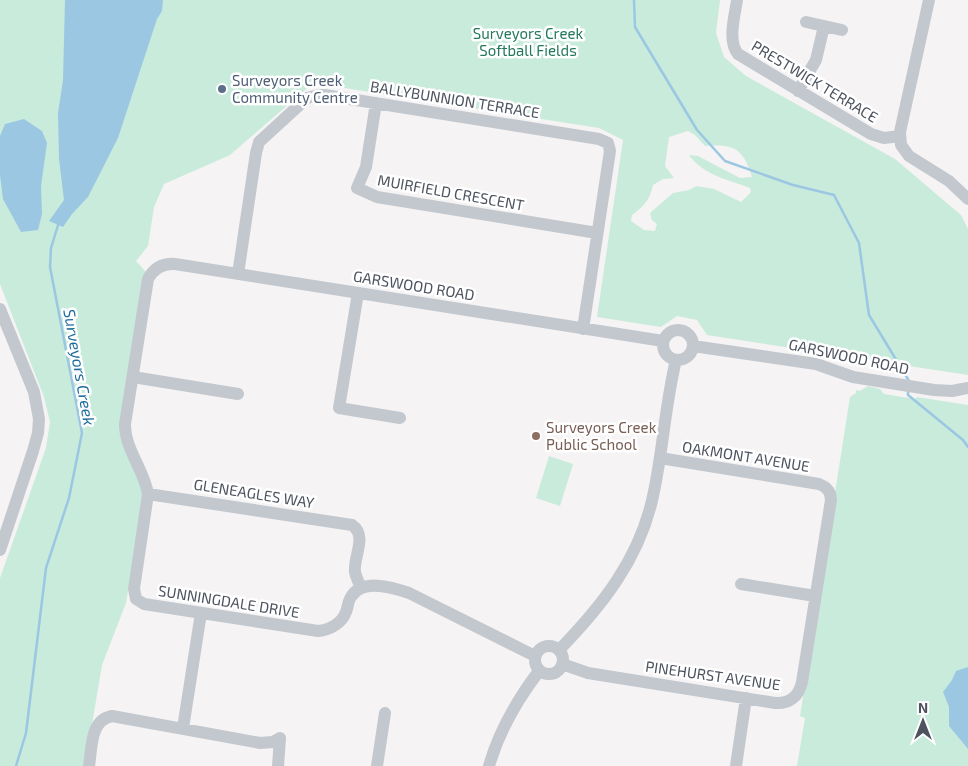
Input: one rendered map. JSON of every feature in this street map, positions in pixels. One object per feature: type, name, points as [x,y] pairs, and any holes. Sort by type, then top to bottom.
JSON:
[{"type":"street","name":"PRESTWICK TERRACE","points":[[737,0],[733,36],[736,51],[757,66],[875,136],[884,138],[900,136]]},
{"type":"street","points":[[929,0],[900,136],[903,148],[909,156],[948,181],[968,199]]},
{"type":"street","points":[[806,22],[842,30]]},
{"type":"street","points":[[798,91],[816,60],[824,26]]},
{"type":"street","name":"BALLYBUNNION TERRACE","points":[[238,274],[257,149],[262,139],[303,101],[314,95],[325,95],[606,141],[610,146],[610,151],[583,329]]},
{"type":"street","name":"MUIRFIELD CRESCENT","points":[[376,104],[366,167],[357,188],[377,197],[597,233]]},
{"type":"street","name":"GARSWOOD ROAD","points":[[160,267],[165,264],[175,264],[663,341]]},
{"type":"street","name":"SUNNINGDALE DRIVE","points":[[160,267],[150,275],[147,282],[125,419],[130,449],[148,494],[134,597],[144,604],[310,630],[322,630],[333,627],[340,621],[346,613],[352,595],[361,588]]},
{"type":"street","points":[[358,293],[339,408],[400,418]]},
{"type":"street","points":[[0,309],[5,338],[34,392],[39,419],[38,433],[33,451],[0,550]]},
{"type":"street","points":[[680,330],[689,334],[693,346],[686,358],[676,360],[667,356],[664,351],[663,341],[670,332],[680,330]]},
{"type":"street","name":"GARSWOOD ROAD","points":[[693,346],[808,362],[826,366],[853,377],[934,390],[952,391],[968,388]]},
{"type":"street","points":[[559,650],[599,606],[619,578],[629,561],[647,519],[660,458],[676,360]]},
{"type":"street","points":[[133,377],[238,394]]},
{"type":"street","name":"OAKMONT AVENUE","points":[[660,458],[819,484],[827,488]]},
{"type":"street","name":"PINEHURST AVENUE","points":[[562,664],[588,673],[746,698],[779,703],[792,700],[799,693],[802,682],[831,500],[827,488]]},
{"type":"street","name":"GLENEAGLES WAY","points":[[148,494],[355,525],[360,534],[355,571],[361,588]]},
{"type":"street","points":[[741,584],[815,596]]},
{"type":"street","points":[[361,588],[372,585],[408,593],[535,656]]},
{"type":"street","points":[[183,728],[201,613]]},
{"type":"street","points":[[552,646],[559,650],[563,659],[558,671],[550,674],[539,671],[535,664],[535,656],[539,649],[552,646]]},
{"type":"street","points":[[489,766],[511,712],[539,671]]},
{"type":"street","points":[[736,766],[746,698]]},
{"type":"street","points":[[376,766],[385,713]]},
{"type":"street","points":[[89,766],[96,726],[108,716],[116,716],[260,743],[273,742],[280,738],[278,766]]},
{"type":"green space","name":"Surveyors Creek Softball Fields","points":[[0,0],[720,0],[716,33],[724,57],[746,76],[895,159],[961,215],[968,229],[968,375],[707,335],[697,320],[677,316],[661,327],[597,317],[623,140],[599,128],[313,83],[230,155],[164,184],[154,207],[148,246],[136,261],[146,272],[120,425],[144,494],[126,603],[102,665],[85,766],[0,766],[0,578],[46,448],[50,422],[44,397],[0,284]],"holes":[[[688,131],[695,135],[705,146],[730,147],[741,154],[749,167],[752,177],[740,178],[698,156],[689,155],[709,172],[750,188],[751,192],[741,202],[714,189],[697,186],[689,190],[673,193],[650,213],[652,220],[657,224],[655,231],[644,230],[631,221],[632,215],[646,202],[653,185],[663,179],[674,178],[665,166],[669,137]]]},
{"type":"green space","points":[[868,386],[880,389],[884,394],[968,405],[968,766],[797,766],[805,718],[800,716],[850,397],[856,393],[856,390],[860,391]]},
{"type":"green space","points":[[549,456],[573,464],[560,506],[536,498]]},
{"type":"water","points":[[65,0],[163,0],[162,11],[157,19],[118,138],[88,197],[63,227],[49,221],[64,200],[59,159],[58,113],[63,80]]},
{"type":"water","points":[[24,119],[42,131],[47,143],[41,186],[42,214],[38,230],[21,232],[3,199],[0,175],[0,136],[5,124]]},
{"type":"water","points":[[968,667],[968,749],[949,726],[949,707],[943,692],[956,671]]},
{"type":"waterway","points":[[634,0],[635,27],[697,130],[725,161],[793,185],[834,195],[859,243],[869,315],[909,381]]},
{"type":"waterway","name":"Surveyors Creek","points":[[16,766],[26,733],[46,568],[69,498],[82,433],[50,267],[51,248],[59,222]]},
{"type":"waterway","points":[[908,389],[908,395],[963,440],[968,447]]},
{"type":"place","name":"Surveyors Creek Community Centre","points":[[222,89]]},
{"type":"place","name":"Surveyors Creek Public School","points":[[536,436]]}]
